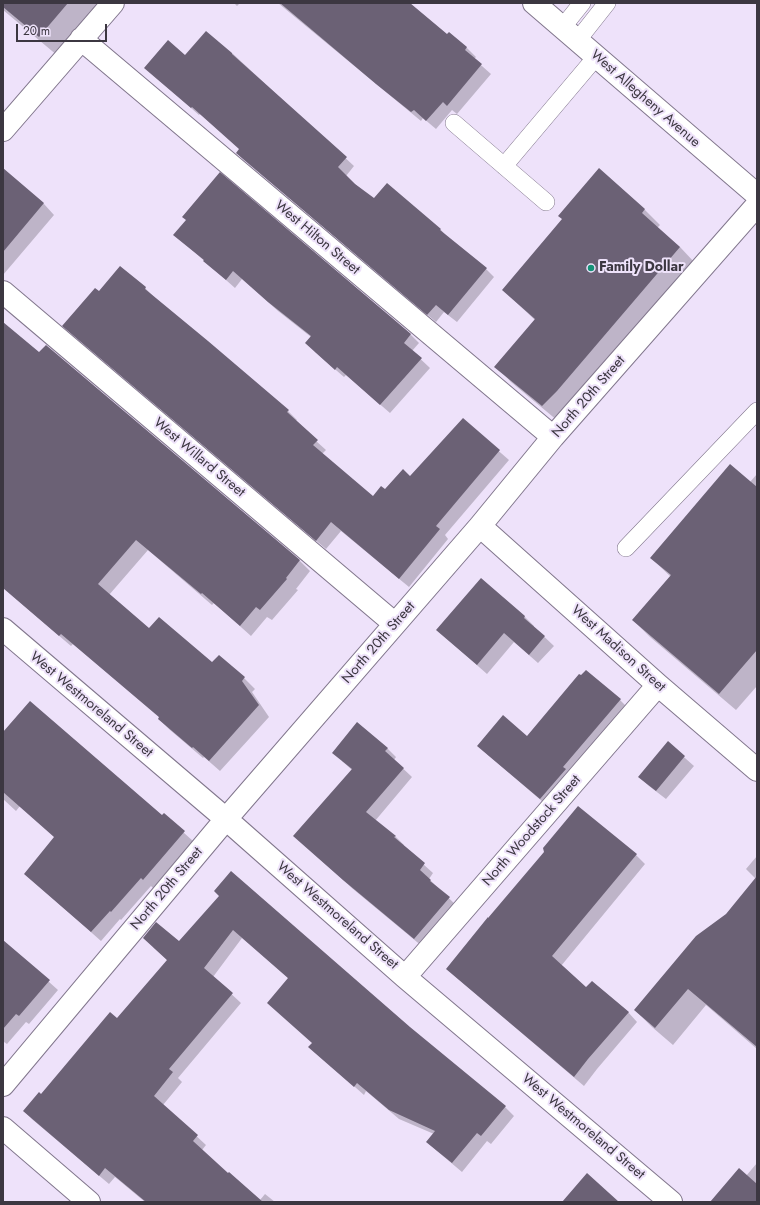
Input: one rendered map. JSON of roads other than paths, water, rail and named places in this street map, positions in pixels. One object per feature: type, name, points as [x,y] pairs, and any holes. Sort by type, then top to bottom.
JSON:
[{"type":"street","points":[[3,130],[112,3]]},
{"type":"street","name":"West Allegheny Avenue","points":[[534,3],[757,195]]},
{"type":"street","name":"West Hilton Street","points":[[81,39],[553,437]]},
{"type":"street","name":"North 20th Street","points":[[3,1085],[226,819],[480,526],[553,437],[757,205]]},
{"type":"street","name":"West Willard Street","points":[[3,292],[395,624]]},
{"type":"street","name":"West Madison Street","points":[[480,526],[658,685],[757,770]]},
{"type":"street","name":"West Westmoreland Street","points":[[3,629],[226,819],[405,977],[671,1202]]},
{"type":"street","name":"North Woodstock Street","points":[[405,977],[658,685]]},
{"type":"street","points":[[3,1128],[89,1202]]},
{"type":"lane","points":[[570,34],[582,3]]},
{"type":"lane","points":[[570,34],[607,3]]},
{"type":"lane","points":[[504,166],[596,57]]},
{"type":"lane","points":[[454,123],[546,202]]},
{"type":"lane","points":[[626,548],[757,411]]},
{"type":"place","name":"Family Dollar","points":[[591,268]]}]
